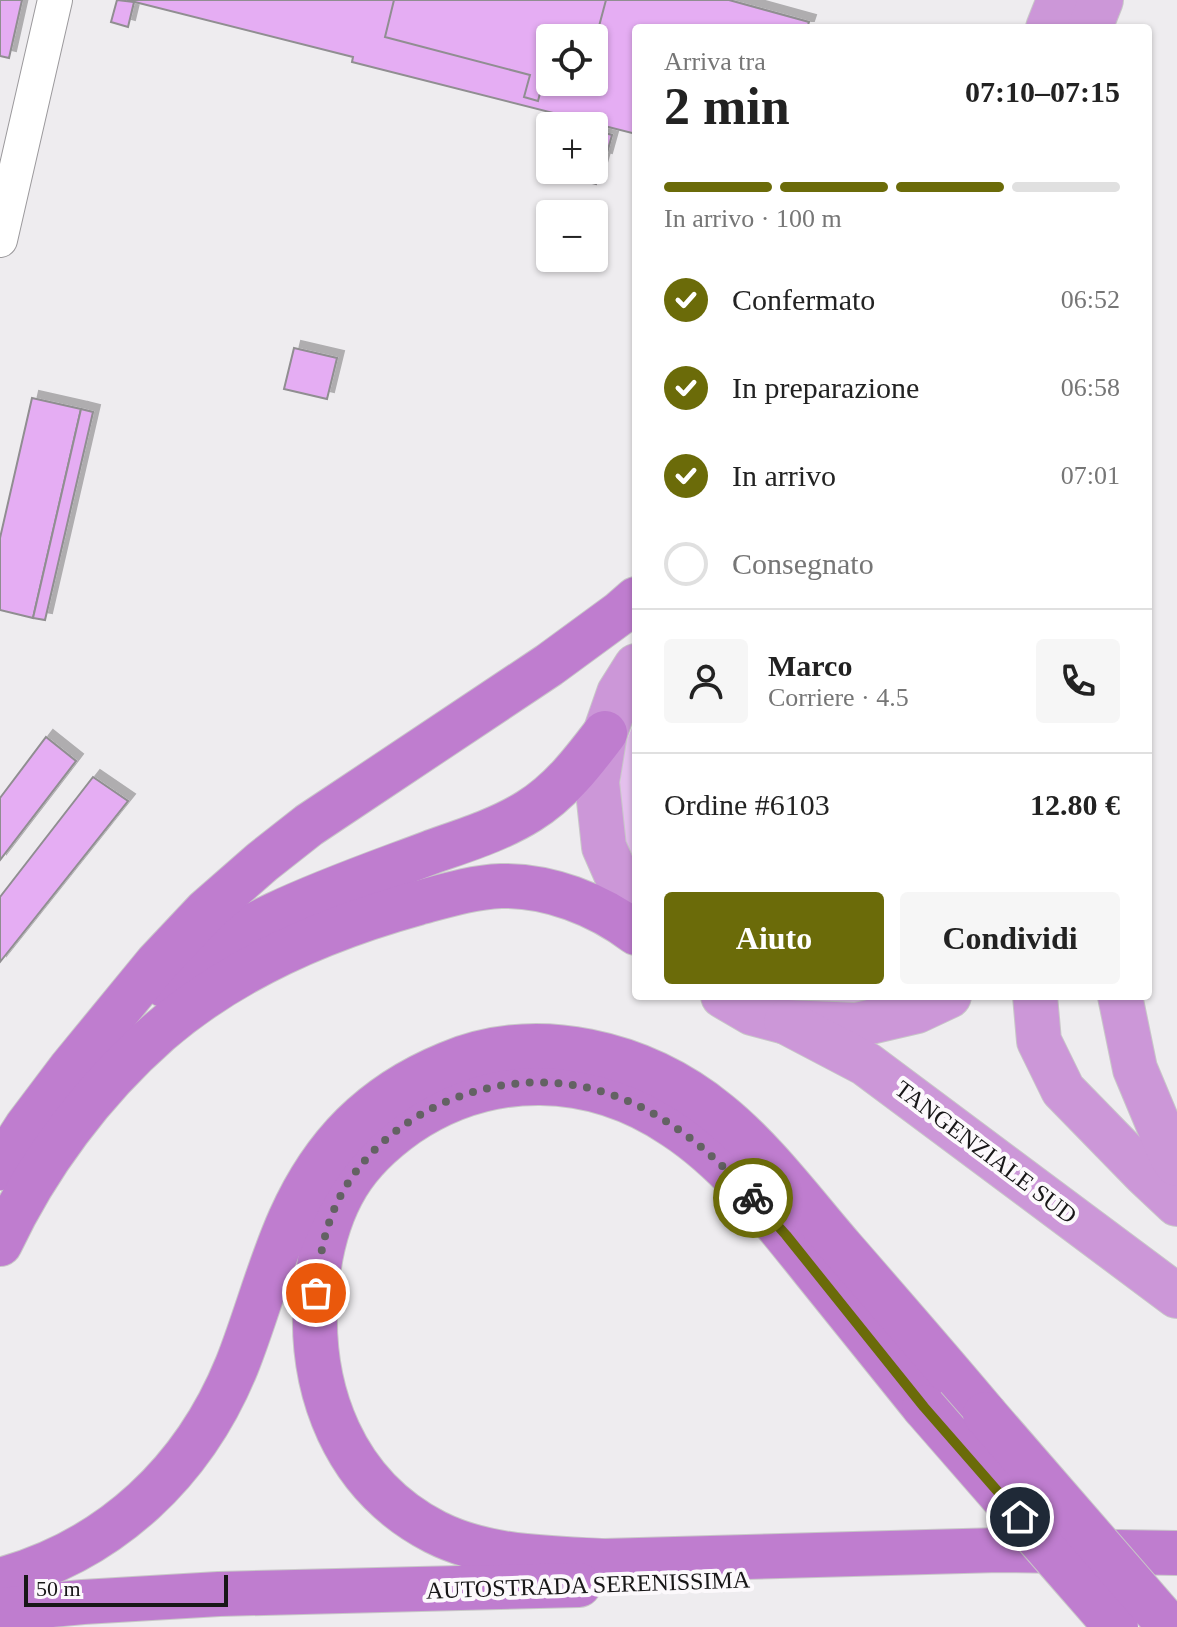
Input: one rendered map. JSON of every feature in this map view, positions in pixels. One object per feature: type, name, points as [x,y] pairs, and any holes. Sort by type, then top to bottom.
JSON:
[{"type":"highway","points":[[1050,24],[1059,0]]},
{"type":"highway","points":[[1092,24],[1101,0]]},
{"type":"highway","points":[[0,1168],[70,1069],[157,963],[206,911],[309,825],[549,665],[632,602]]},
{"type":"highway","points":[[632,672],[619,693],[605,733],[597,782],[604,847],[632,911]]},
{"type":"highway","points":[[70,1069],[190,962],[299,902],[495,829],[529,812],[564,783],[605,733]]},
{"type":"highway","points":[[0,1244],[45,1161],[115,1075],[160,1031],[195,1005],[232,980],[310,939],[366,917],[435,898],[500,886],[533,888],[566,896],[597,908],[632,930]]},
{"type":"highway","points":[[730,1000],[752,1013],[786,1022],[857,1025],[917,1011],[940,1000]]},
{"type":"highway","points":[[1035,1000],[1039,1041],[1063,1090],[1177,1204]]},
{"type":"highway","points":[[1121,1000],[1135,1069],[1177,1164]]},
{"type":"highway","name":"TANGENZIALE SUD","points":[[786,1022],[866,1064],[1177,1296]]},
{"type":"highway","points":[[0,1580],[31,1571],[90,1542],[148,1498],[189,1453],[216,1411],[232,1377],[290,1219],[317,1170],[355,1122],[395,1090],[456,1060],[523,1045],[548,1045],[598,1053],[659,1074],[720,1114],[765,1159],[1170,1627]]},
{"type":"highway","points":[[1116,1627],[924,1407],[786,1235],[740,1183],[706,1150],[673,1125],[635,1104],[598,1090],[523,1082],[489,1087],[457,1097],[422,1114],[394,1133],[367,1156],[348,1183],[324,1238],[318,1272],[314,1313],[315,1351],[322,1389],[333,1420],[362,1471],[405,1514],[437,1533],[467,1545],[506,1554],[604,1561],[1000,1550],[1177,1553]]},
{"type":"highway","name":"AUTOSTRADA SERENISSIMA","points":[[0,1610],[219,1594],[1177,1567]]},
{"type":"street","points":[[0,240],[55,0]]},
{"type":"shaded area","points":[[632,728],[632,868],[617,811],[624,747]]},
{"type":"shaded area","points":[[779,1000],[883,1000],[833,1010]]},
{"type":"building","points":[[0,0],[22,0],[9,58],[0,56]]},
{"type":"building","points":[[117,0],[134,2],[128,27],[111,22]]},
{"type":"building","points":[[127,0],[729,0],[809,22],[632,24],[632,133],[608,127],[608,112],[549,112],[352,62],[353,57]]},
{"type":"building","points":[[394,0],[606,0],[600,24],[536,24],[538,101],[524,97],[530,75],[385,37]]},
{"type":"building","points":[[294,348],[337,358],[327,399],[284,389]]},
{"type":"building","points":[[32,398],[81,409],[33,618],[0,610],[0,538]]},
{"type":"building","points":[[81,409],[93,412],[45,620],[33,618]]},
{"type":"building","points":[[46,737],[76,761],[0,860],[0,798]]},
{"type":"building","points":[[93,777],[128,801],[0,962],[0,897]]},
{"type":"way so far","points":[[316,1293],[324,1238],[335,1208],[367,1156],[422,1114],[457,1097],[489,1087],[523,1082],[562,1084],[598,1090],[635,1104],[673,1125],[706,1150],[753,1198]]},
{"type":"route","points":[[753,1198],[924,1407],[1020,1517]]}]
